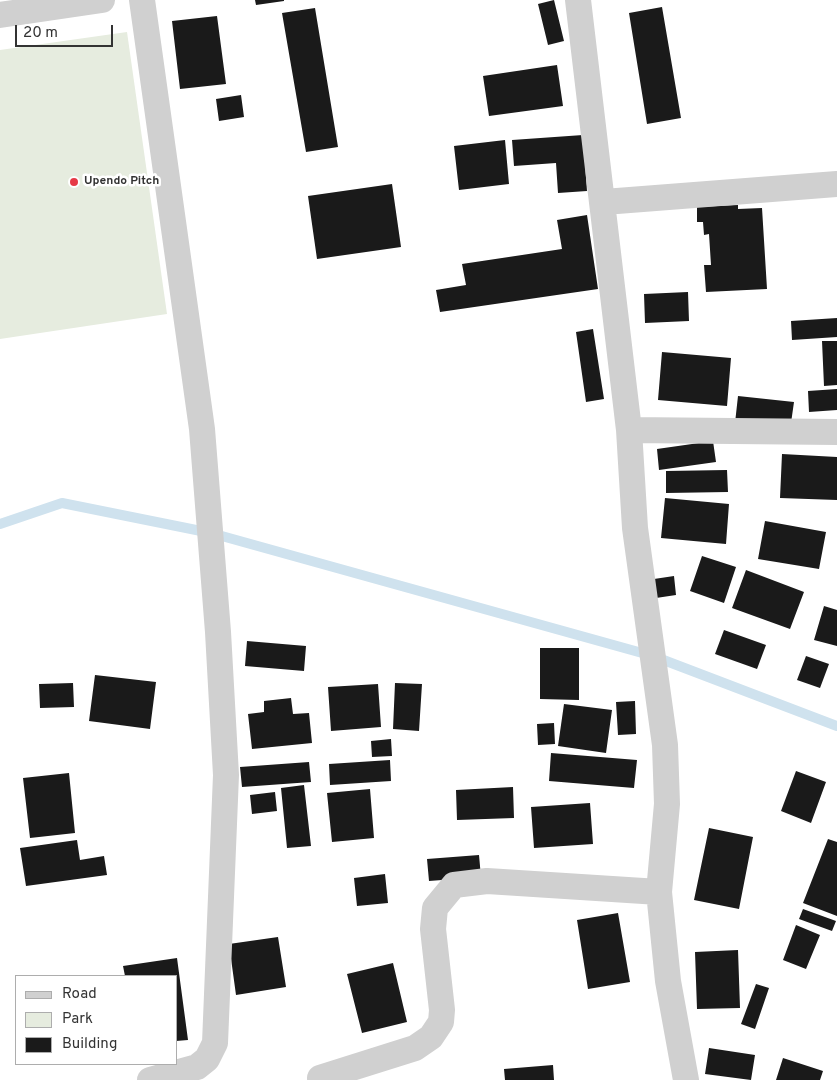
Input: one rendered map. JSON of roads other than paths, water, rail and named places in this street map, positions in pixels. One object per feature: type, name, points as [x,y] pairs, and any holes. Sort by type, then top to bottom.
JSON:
[{"type":"street","points":[[0,15],[102,0]]},
{"type":"street","points":[[142,0],[202,429],[218,632],[226,775],[215,1044],[207,1059],[197,1067],[150,1080]]},
{"type":"street","points":[[578,0],[604,202],[629,430],[635,528],[665,745],[667,804],[659,892],[668,981],[686,1080]]},
{"type":"street","points":[[604,202],[837,184]]},
{"type":"street","points":[[629,430],[837,432]]},
{"type":"street","points":[[320,1078],[415,1048],[432,1038],[441,1022],[442,1010],[433,929],[435,908],[454,885],[487,881],[659,892]]},
{"type":"waterway","points":[[0,524],[62,503],[211,533],[653,656],[837,726]]},
{"type":"place","name":"Upendo Pitch","points":[[74,182]]}]
